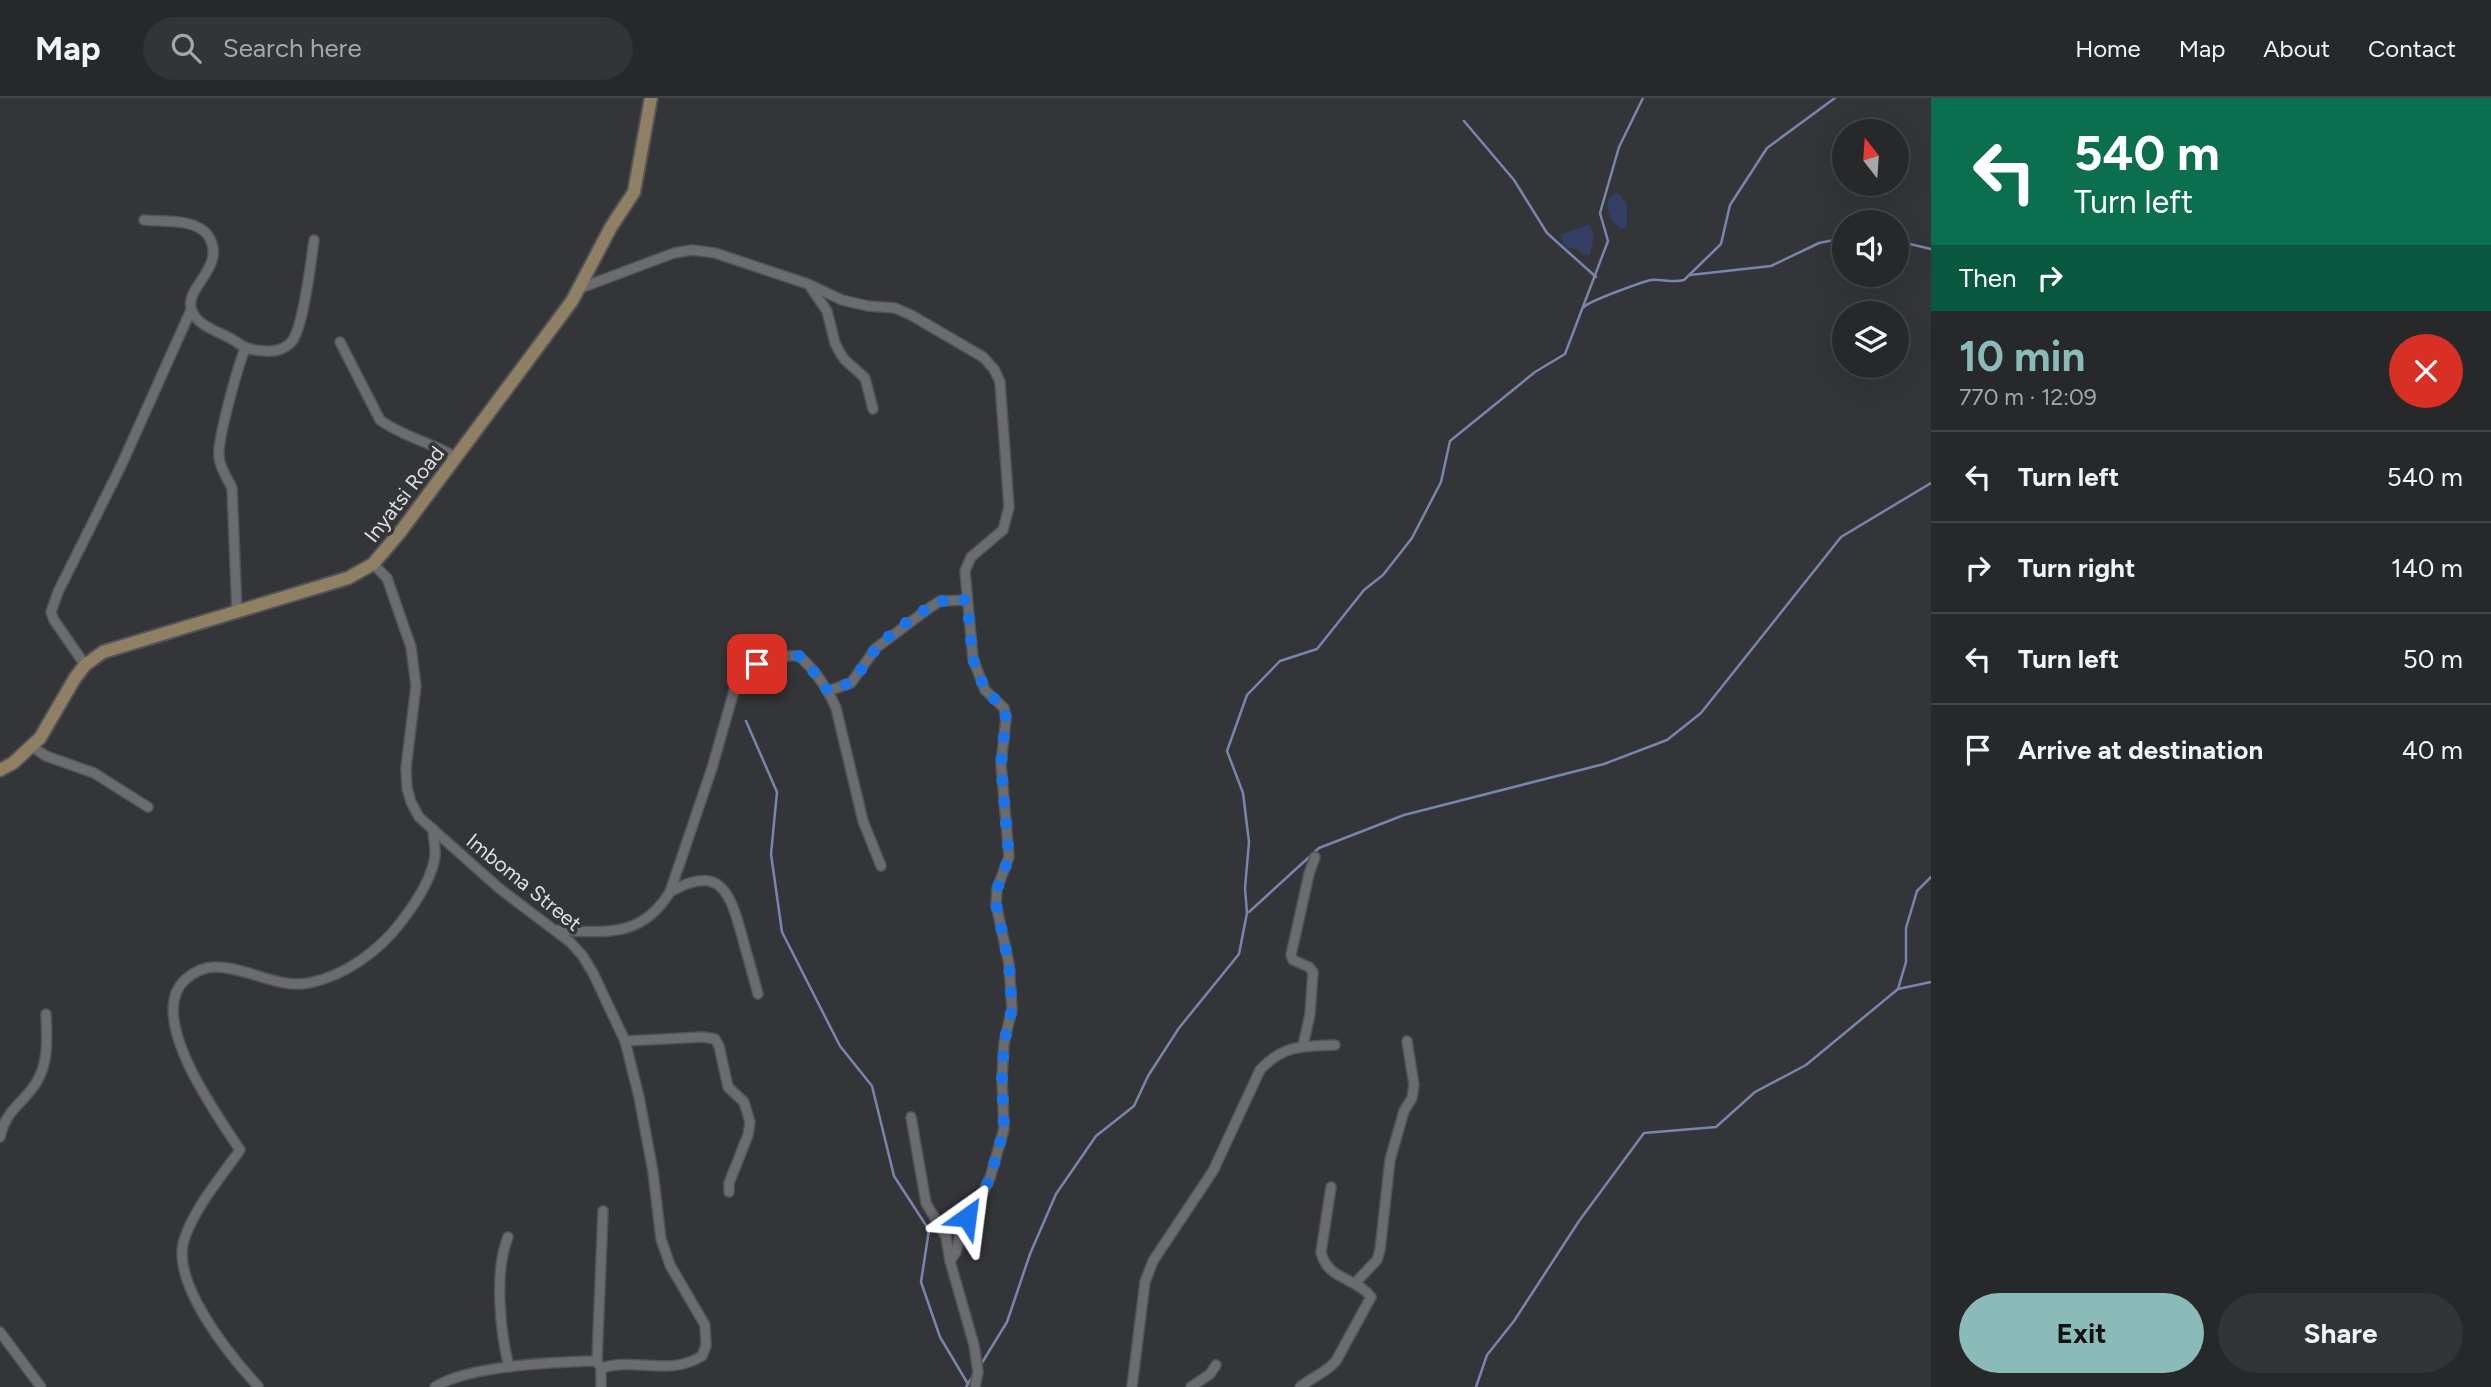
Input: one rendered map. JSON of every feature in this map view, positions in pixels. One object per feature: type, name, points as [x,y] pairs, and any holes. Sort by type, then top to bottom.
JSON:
[{"type":"street","name":"Inyatsi Road","points":[[0,770],[13,763],[40,738],[63,696],[85,665],[103,652],[348,578],[373,564],[457,458],[572,301],[611,227],[634,192],[651,98]]},
{"type":"street","points":[[85,665],[51,612],[58,592],[121,466],[191,310],[191,299],[212,263],[210,238],[202,228],[191,224],[144,220]]},
{"type":"street","points":[[191,310],[200,323],[224,334],[245,349],[271,352],[285,348],[294,338],[305,298],[314,240]]},
{"type":"street","points":[[578,289],[674,253],[692,250],[715,253],[808,284],[842,300],[895,308],[911,315],[983,357],[994,369],[1000,382],[1009,507],[1003,530],[971,557],[965,570],[973,659],[985,690],[1004,708],[1006,718],[1001,764],[1009,857],[997,889],[996,904],[1009,964],[1012,1009],[1004,1043],[1004,1129],[990,1178],[964,1224],[956,1252],[950,1261]]},
{"type":"street","points":[[808,284],[822,300],[840,353],[865,377],[873,409]]},
{"type":"street","points":[[340,342],[380,420],[457,458]]},
{"type":"street","points":[[237,613],[232,488],[218,456],[238,365],[245,349]]},
{"type":"street","name":"Imboma Street","points":[[373,564],[387,578],[411,646],[416,686],[406,768],[407,788],[419,817],[521,907],[556,930],[582,955],[625,1041],[653,1172],[661,1239],[670,1265],[705,1325],[707,1337],[702,1356],[689,1364],[674,1367],[599,1364],[509,1367],[467,1374],[444,1381],[435,1387]]},
{"type":"street","points":[[828,691],[851,683],[876,648],[940,601],[967,600]]},
{"type":"street","points":[[556,930],[602,933],[634,926],[662,905],[670,892],[712,768],[738,677],[744,670],[757,664],[784,656],[799,656],[828,691],[838,718],[863,821],[881,866]]},
{"type":"street","points":[[31,746],[46,756],[94,773],[148,807]]},
{"type":"street","points":[[258,1386],[200,1310],[190,1289],[183,1255],[183,1239],[240,1150],[203,1092],[183,1051],[173,1024],[173,997],[181,984],[195,971],[215,967],[281,982],[308,983],[329,976],[364,958],[388,939],[408,914],[428,877],[435,855],[433,829]]},
{"type":"street","points":[[1303,1046],[1310,1014],[1312,972],[1309,967],[1293,960],[1292,955],[1315,857]]},
{"type":"street","points":[[670,892],[684,884],[706,880],[728,893],[758,994]]},
{"type":"street","points":[[0,1136],[8,1114],[36,1083],[44,1066],[46,1014]]},
{"type":"street","points":[[625,1041],[703,1037],[715,1039],[729,1087],[744,1102],[750,1122],[748,1135],[731,1174],[729,1192]]},
{"type":"street","points":[[1356,1282],[1377,1260],[1380,1250],[1390,1160],[1404,1111],[1412,1098],[1415,1085],[1408,1041]]},
{"type":"street","points":[[1132,1387],[1145,1282],[1153,1261],[1209,1178],[1260,1070],[1271,1058],[1283,1051],[1303,1046],[1335,1045]]},
{"type":"street","points":[[911,1117],[926,1203],[946,1237],[950,1261],[974,1345],[978,1372],[975,1387]]},
{"type":"street","points":[[1300,1387],[1310,1378],[1329,1370],[1370,1297],[1356,1282],[1339,1278],[1323,1260],[1321,1252],[1331,1187]]},
{"type":"street","points":[[601,1387],[599,1364],[603,1211]]},
{"type":"street","points":[[508,1237],[500,1268],[505,1350],[509,1367]]},
{"type":"street","points":[[0,1332],[41,1387]]},
{"type":"street","points":[[1191,1387],[1210,1374],[1216,1365]]},
{"type":"shaded area","points":[[1616,193],[1621,195],[1627,205],[1627,226],[1622,229],[1611,219],[1608,212],[1609,198]]},
{"type":"shaded area","points":[[1590,225],[1594,236],[1590,255],[1565,247],[1560,235]]},
{"type":"waterway","points":[[980,1366],[1007,1322],[1030,1254],[1056,1194],[1096,1136],[1134,1106],[1148,1076],[1179,1028],[1239,954],[1247,913],[1245,888],[1249,842],[1243,793],[1227,751],[1247,695],[1280,661],[1317,649],[1364,590],[1383,575],[1412,538],[1441,482],[1450,441],[1535,372],[1565,354],[1608,241],[1600,213],[1619,147],[1643,98]]},
{"type":"waterway","points":[[1584,307],[1605,296],[1651,280],[1684,280],[1721,244],[1730,205],[1767,148],[1835,98]]},
{"type":"waterway","points":[[1464,121],[1514,180],[1547,233],[1596,277]]},
{"type":"waterway","points":[[1690,275],[1771,266],[1819,243],[1832,240]]},
{"type":"waterway","points":[[1909,244],[1931,249]]},
{"type":"waterway","points":[[1249,912],[1319,848],[1404,815],[1604,764],[1667,740],[1701,713],[1841,537],[1931,483]]},
{"type":"waterway","points":[[746,721],[777,792],[771,854],[782,932],[840,1046],[872,1086],[894,1176],[929,1230],[921,1282],[940,1337],[968,1384]]},
{"type":"waterway","points":[[1898,989],[1906,962],[1906,928],[1917,891],[1931,877]]},
{"type":"waterway","points":[[1476,1387],[1487,1355],[1514,1321],[1579,1221],[1644,1133],[1716,1127],[1755,1092],[1806,1065],[1898,989],[1931,982]]},
{"type":"waterway","points":[[966,1387],[974,1374]]},
{"type":"route","points":[[757,664],[784,656],[799,656],[828,691],[837,689],[856,678],[876,648],[928,609],[940,601],[967,600],[973,659],[985,690],[1004,708],[1006,718],[1001,764],[1009,857],[997,889],[996,904],[1009,964],[1012,1009],[1004,1043],[1004,1129],[990,1178],[967,1217]]}]
